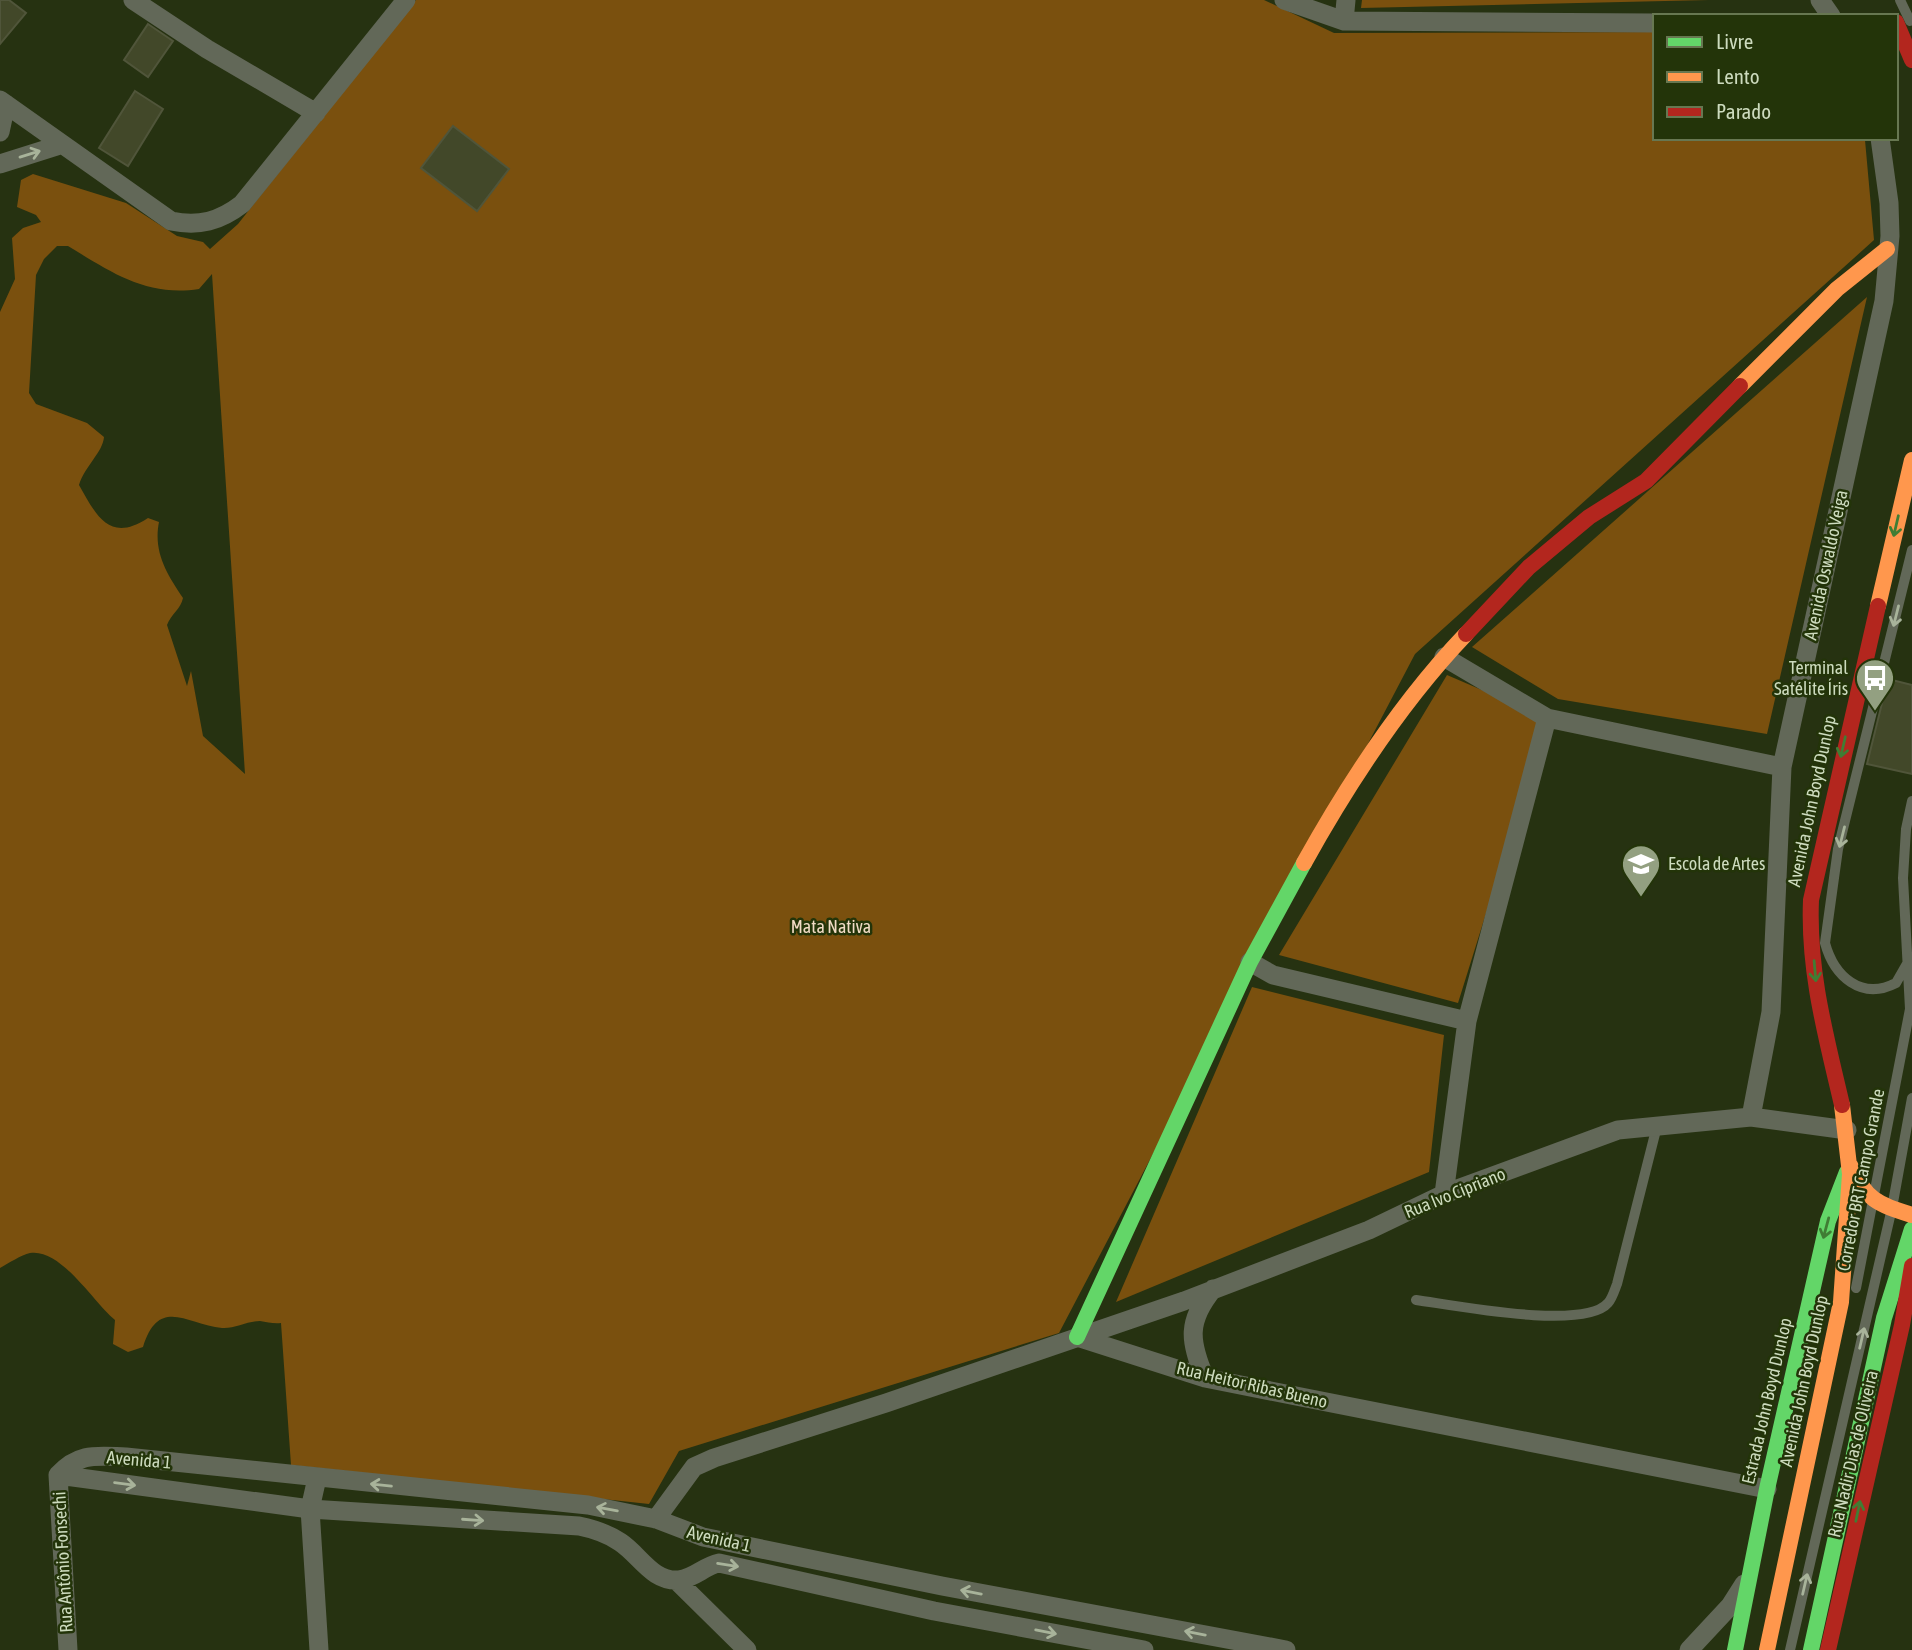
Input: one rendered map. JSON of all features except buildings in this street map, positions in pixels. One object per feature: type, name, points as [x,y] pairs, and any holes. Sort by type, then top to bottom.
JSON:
[{"type":"street","points":[[134,0],[207,49],[316,113]]},
{"type":"street","points":[[3,102],[60,145],[171,221],[205,223],[231,213],[242,204],[406,0]]},
{"type":"street","points":[[1284,0],[1344,21],[1653,23]]},
{"type":"street","points":[[1344,21],[1346,0]]},
{"type":"street","points":[[1898,27],[1912,60]]},
{"type":"street","points":[[0,132],[3,102]]},
{"type":"street","name":"Avenida Oswaldo Veiga","points":[[1751,1117],[1771,1012],[1782,767],[1884,301],[1889,203],[1880,140]]},
{"type":"street","points":[[0,164],[60,145]]},
{"type":"street","points":[[656,1519],[694,1467],[714,1458],[1077,1337],[1250,962],[1340,798],[1444,657],[1530,567],[1589,517],[1646,481],[1837,289],[1887,249]]},
{"type":"street","name":"Avenida John Boyd Dunlop","points":[[1768,1650],[1841,1302],[1850,1164],[1847,1130],[1818,1012],[1809,908],[1828,811],[1912,460]]},
{"type":"street","points":[[1444,657],[1547,718],[1782,767]]},
{"type":"street","points":[[1444,1194],[1467,1021],[1547,718]]},
{"type":"street","points":[[1250,962],[1273,975],[1467,1021]]},
{"type":"street","name":"Rua Ivo Cipriano","points":[[1077,1337],[1369,1230],[1444,1194],[1618,1130],[1751,1117],[1847,1130]]},
{"type":"street","points":[[1850,1164],[1864,1195],[1874,1202],[1912,1214]]},
{"type":"street","name":"Estrada John Boyd Dunlop","points":[[1735,1650],[1767,1489],[1828,1221],[1850,1164]]},
{"type":"street","points":[[1811,1650],[1884,1318],[1912,1229]]},
{"type":"street","name":"Rua Nadir Dias de Oliveira","points":[[1828,1650],[1902,1325],[1912,1266]]},
{"type":"street","points":[[1205,1378],[1196,1357],[1192,1333],[1195,1316],[1214,1288]]},
{"type":"street","name":"Rua Heitor Ribas Bueno","points":[[1077,1337],[1205,1378],[1767,1489]]},
{"type":"street","name":"Avenida 1","points":[[58,1475],[69,1462],[92,1456],[588,1506],[656,1519],[689,1534],[942,1586],[1286,1650]]},
{"type":"street","name":"Avenida 1","points":[[58,1475],[310,1508],[579,1526],[620,1542],[659,1576],[685,1578],[709,1565],[719,1563],[934,1611],[1144,1650]]},
{"type":"street","name":"Rua Antônio Fonsechi","points":[[58,1475],[68,1650]]},
{"type":"street","points":[[317,1478],[310,1508],[319,1650]]},
{"type":"street","points":[[689,1534],[698,1558],[685,1578],[747,1650]]},
{"type":"street","points":[[1689,1650],[1730,1606],[1752,1572]]},
{"type":"lane","points":[[1900,0],[1912,25]]},
{"type":"lane","points":[[1910,956],[1896,983],[1869,991],[1856,986],[1841,975],[1829,958],[1825,943],[1838,849],[1912,550]]},
{"type":"lane","name":"Corredor BRT Campo Grande","points":[[1850,1318],[1910,1009],[1910,956],[1903,878],[1906,829],[1912,801]]},
{"type":"lane","name":"Corredor BRT Campo Grande","points":[[1790,1650],[1892,1208],[1912,1098]]},
{"type":"lane","points":[[1416,1300],[1565,1318],[1590,1314],[1608,1304],[1617,1284],[1657,1126]]},
{"type":"lane","points":[[1780,1650],[1802,1544]]},
{"type":"green space","name":"Mata Nativa","points":[[416,0],[1264,0],[1334,33],[1653,32],[1653,140],[1865,140],[1874,240],[1415,654],[1059,1333],[679,1451],[649,1504],[291,1465],[281,1323],[255,1321],[222,1328],[166,1317],[157,1322],[150,1331],[143,1347],[128,1352],[113,1344],[115,1320],[65,1267],[53,1259],[30,1253],[0,1268],[0,312],[15,279],[12,238],[23,228],[41,222],[36,215],[17,207],[21,180],[33,174],[126,203],[177,236],[203,242],[210,249],[238,224]],"holes":[[[57,246],[68,246],[99,265],[146,286],[180,291],[199,289],[212,274],[245,774],[203,736],[191,671],[187,686],[167,625],[183,598],[160,553],[159,522],[148,518],[124,528],[106,523],[92,507],[79,485],[101,448],[104,437],[87,423],[36,404],[29,393],[36,275],[44,259]]]},
{"type":"green space","points":[[1362,0],[1709,0],[1361,8]]},
{"type":"green space","points":[[1867,297],[1767,734],[1558,699],[1472,647]]},
{"type":"green space","points":[[1447,675],[1547,718],[1458,1003],[1279,955]]},
{"type":"green space","points":[[1252,987],[1444,1035],[1429,1172],[1116,1302]]},
{"type":"traffic: fast","points":[[1077,1337],[1250,962],[1304,863]]},
{"type":"traffic: fast","points":[[1735,1650],[1767,1489],[1828,1221],[1847,1172]]},
{"type":"traffic: fast","points":[[1811,1650],[1884,1318],[1912,1229]]},
{"type":"traffic: slow","points":[[1740,386],[1837,289],[1887,249]]},
{"type":"traffic: slow","points":[[1878,606],[1912,460]]},
{"type":"traffic: slow","points":[[1304,863],[1339,802],[1378,743],[1420,687],[1466,634]]},
{"type":"traffic: slow","points":[[1767,1650],[1841,1302],[1850,1174],[1842,1105]]},
{"type":"traffic: slow","points":[[1850,1165],[1862,1186],[1874,1199],[1912,1215]]},
{"type":"traffic: jam","points":[[1898,27],[1912,60]]},
{"type":"traffic: jam","points":[[1466,634],[1529,567],[1589,517],[1646,481],[1740,386]]},
{"type":"traffic: jam","points":[[1842,1105],[1815,978],[1811,900],[1878,606]]},
{"type":"traffic: jam","points":[[1828,1650],[1902,1325],[1912,1266]]},
{"type":"place","name":"Terminal Satélite Íris","points":[[1875,712]]},
{"type":"place","name":"Escola de Artes","points":[[1641,898]]}]
